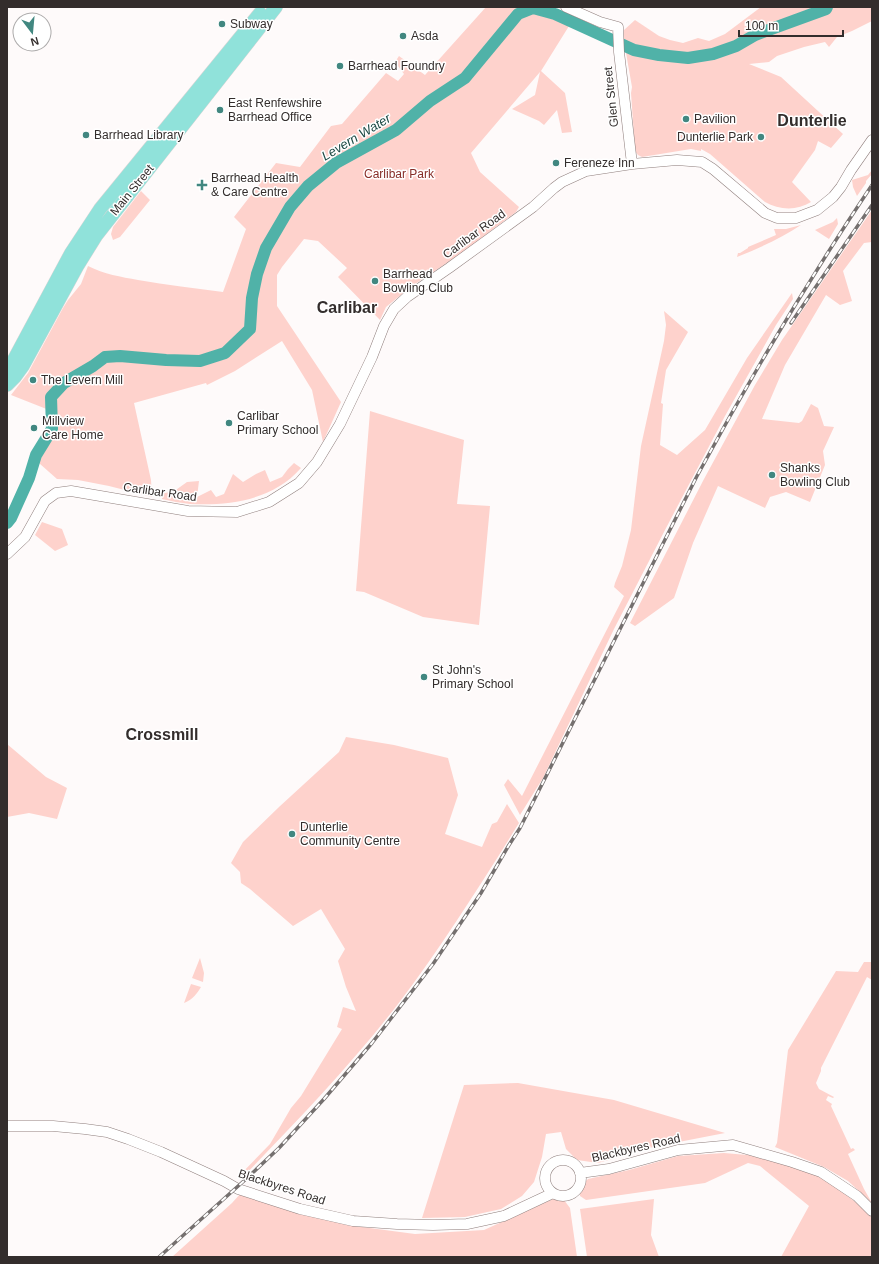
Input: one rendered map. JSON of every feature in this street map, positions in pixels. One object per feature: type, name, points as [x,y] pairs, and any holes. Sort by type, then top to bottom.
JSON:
[{"type":"main road","name":"Main Street","points":[[7,369],[12,363],[71,253],[100,209],[265,7]]},
{"type":"main road","name":"Main Street","points":[[7,385],[23,366],[78,265],[96,236],[276,7]]},
{"type":"street","name":"Glen Street","points":[[566,7],[600,22],[618,32],[632,164]]},
{"type":"street","name":"Carlibar Road","points":[[7,554],[25,537],[46,501],[56,493],[71,491],[188,511],[238,512],[269,502],[299,483],[317,462],[340,424],[372,357],[384,326],[394,309],[407,297],[533,208],[562,182],[586,171],[632,164],[677,160],[702,162],[714,169],[765,213],[777,218],[792,218],[818,210],[833,197],[842,187],[851,170],[872,140]]},
{"type":"street","name":"Blackbyres Road","points":[[7,1126],[53,1126],[85,1128],[107,1132],[161,1152],[238,1189],[300,1209],[353,1221],[433,1225],[467,1224],[504,1216],[553,1193]]},
{"type":"street","name":"Blackbyres Road","points":[[580,1173],[609,1169],[678,1150],[733,1145],[821,1172],[857,1196],[872,1211]]},
{"type":"street","points":[[563,1160],[568,1161],[574,1164],[580,1173],[579,1185],[570,1194],[565,1196],[553,1193],[546,1184],[546,1173],[552,1163],[563,1160]]},
{"type":"green space","name":"Carlibar Park","points":[[486,7],[543,7],[569,26],[541,71],[565,93],[572,132],[562,133],[557,110],[544,125],[539,121],[512,109],[535,95],[540,72],[471,153],[480,172],[519,207],[516,212],[462,253],[412,286],[386,307],[380,320],[338,277],[347,268],[318,241],[304,239],[277,275],[277,306],[341,402],[323,442],[312,390],[282,341],[235,371],[207,385],[206,383],[134,403],[151,480],[152,497],[78,480],[57,479],[31,456],[47,428],[49,410],[11,395],[28,373],[63,308],[81,284],[88,266],[125,278],[223,292],[246,229],[234,217],[276,163],[300,167],[331,126],[342,124],[386,73],[398,81],[404,74],[395,62],[399,56],[425,75]]},
{"type":"green space","points":[[761,7],[872,7],[872,21],[837,37],[829,47],[825,42],[777,56],[769,62],[749,64],[781,77],[843,134],[831,148],[818,141],[815,150],[792,182],[811,202],[800,207],[782,208],[770,205],[710,154],[701,149],[701,151],[691,149],[642,157],[635,151],[631,93],[632,87],[623,36],[624,30],[635,20],[659,36],[670,40],[683,43],[698,38],[709,41],[725,34]]},
{"type":"green space","points":[[872,170],[872,174],[857,196],[852,180],[868,175]]},
{"type":"green space","points":[[141,191],[150,200],[120,237],[113,240],[111,234],[113,227]]},
{"type":"green space","points":[[872,210],[872,242],[864,243],[843,271],[852,301],[840,305],[826,295],[785,365],[762,419],[799,423],[802,421],[811,404],[818,408],[824,426],[834,427],[823,451],[825,465],[810,502],[786,492],[770,497],[765,508],[718,486],[693,543],[674,598],[635,626],[630,623],[704,479],[755,385],[782,340]]},
{"type":"green space","points":[[837,218],[838,224],[829,239],[815,230],[833,222]]},
{"type":"green space","points":[[801,225],[762,246],[737,257],[738,253],[748,247],[776,235],[774,229],[786,229]]},
{"type":"green space","points":[[792,293],[793,299],[776,325],[725,416],[614,629],[543,778],[520,815],[504,785],[508,779],[522,796],[624,596],[614,587],[622,566],[631,530],[641,446],[664,341],[666,325],[664,311],[688,332],[666,370],[661,403],[663,404],[660,445],[677,455],[705,430],[747,358]]},
{"type":"green space","points":[[370,411],[464,440],[457,504],[490,506],[479,625],[423,617],[364,592],[356,591]]},
{"type":"green space","points":[[294,463],[301,468],[290,479],[264,494],[250,499],[220,504],[187,504],[162,499],[163,493],[173,492],[187,482],[199,481],[197,497],[211,490],[216,497],[224,494],[233,474],[243,482],[265,470],[270,482],[282,477]]},
{"type":"green space","points":[[42,522],[62,529],[68,545],[55,551],[35,535]]},
{"type":"green space","points":[[346,737],[394,745],[448,758],[458,795],[445,834],[482,847],[492,824],[497,822],[507,804],[519,823],[446,937],[398,1004],[343,1071],[243,1177],[239,1176],[270,1144],[291,1108],[301,1096],[342,1029],[337,1027],[343,1007],[356,1011],[346,987],[338,961],[345,949],[321,909],[293,926],[241,883],[240,872],[231,863],[243,842],[339,752]]},
{"type":"green space","points":[[7,744],[46,777],[67,788],[57,819],[29,813],[7,817]]},
{"type":"green space","points":[[200,958],[204,973],[203,982],[192,978]]},
{"type":"green space","points":[[864,962],[872,962],[872,980],[867,977],[821,1068],[816,1083],[819,1089],[834,1097],[828,1096],[826,1100],[832,1104],[831,1106],[851,1149],[853,1148],[855,1150],[848,1154],[872,1203],[848,1181],[824,1167],[775,1147],[777,1143],[788,1050],[836,971],[858,972]]},
{"type":"green space","points":[[191,984],[201,987],[194,996],[184,1003]]},
{"type":"green space","points":[[518,1083],[614,1100],[725,1133],[653,1147],[598,1163],[577,1160],[566,1149],[561,1132],[546,1134],[542,1157],[534,1182],[522,1196],[501,1209],[465,1217],[422,1218],[464,1085]]},
{"type":"green space","points":[[724,1153],[759,1156],[797,1167],[827,1180],[858,1204],[872,1218],[872,1257],[781,1257],[809,1206],[760,1166],[748,1163],[705,1183],[586,1200],[580,1196],[580,1187],[588,1179],[629,1170],[678,1156]]},
{"type":"green space","points":[[241,1193],[292,1210],[347,1225],[415,1234],[484,1230],[553,1199],[564,1200],[570,1208],[577,1257],[172,1257],[232,1203]]},
{"type":"green space","points":[[654,1199],[651,1235],[659,1257],[587,1257],[580,1209]]},
{"type":"waterway","name":"Levern Water","points":[[7,523],[11,518],[29,478],[36,455],[52,429],[51,397],[64,383],[105,357],[120,356],[200,361],[225,353],[250,329],[252,298],[257,274],[266,248],[290,207],[308,186],[336,163],[396,130],[430,101],[465,78],[518,14],[533,8],[555,14],[634,50],[659,55],[688,58],[713,54],[736,46],[755,35],[826,9],[827,7]]},
{"type":"railway","points":[[159,1257],[279,1148],[324,1099],[372,1043],[433,964],[481,893],[520,828],[717,439],[803,292],[872,185]]},
{"type":"railway","points":[[791,323],[872,205]]},
{"type":"place","name":"Subway","points":[[222,24]]},
{"type":"place","name":"Asda","points":[[403,36]]},
{"type":"place","name":"Barrhead Foundry","points":[[340,66]]},
{"type":"place","name":"East Renfewshire Barrhead Office","points":[[220,110]]},
{"type":"place","name":"Pavilion","points":[[686,119]]},
{"type":"place","name":"Barrhead Library","points":[[86,135]]},
{"type":"place","name":"Dunterlie Park","points":[[761,137]]},
{"type":"place","name":"Fereneze Inn","points":[[556,163]]},
{"type":"place","name":"Barrhead Health & Care Centre","points":[[202,185]]},
{"type":"place","name":"Barrhead Bowling Club","points":[[375,281]]},
{"type":"place","name":"The Levern Mill","points":[[33,380]]},
{"type":"place","name":"Carlibar Primary School","points":[[229,423]]},
{"type":"place","name":"Millview Care Home","points":[[34,428]]},
{"type":"place","name":"Shanks Bowling Club","points":[[772,475]]},
{"type":"place","name":"St John's Primary School","points":[[424,677]]},
{"type":"place","name":"Dunterlie Community Centre","points":[[292,834]]},
{"type":"district","name":"Dunterlie","points":[[812,120]]},
{"type":"district","name":"Carlibar","points":[[347,307]]},
{"type":"district","name":"Crossmill","points":[[162,734]]}]
